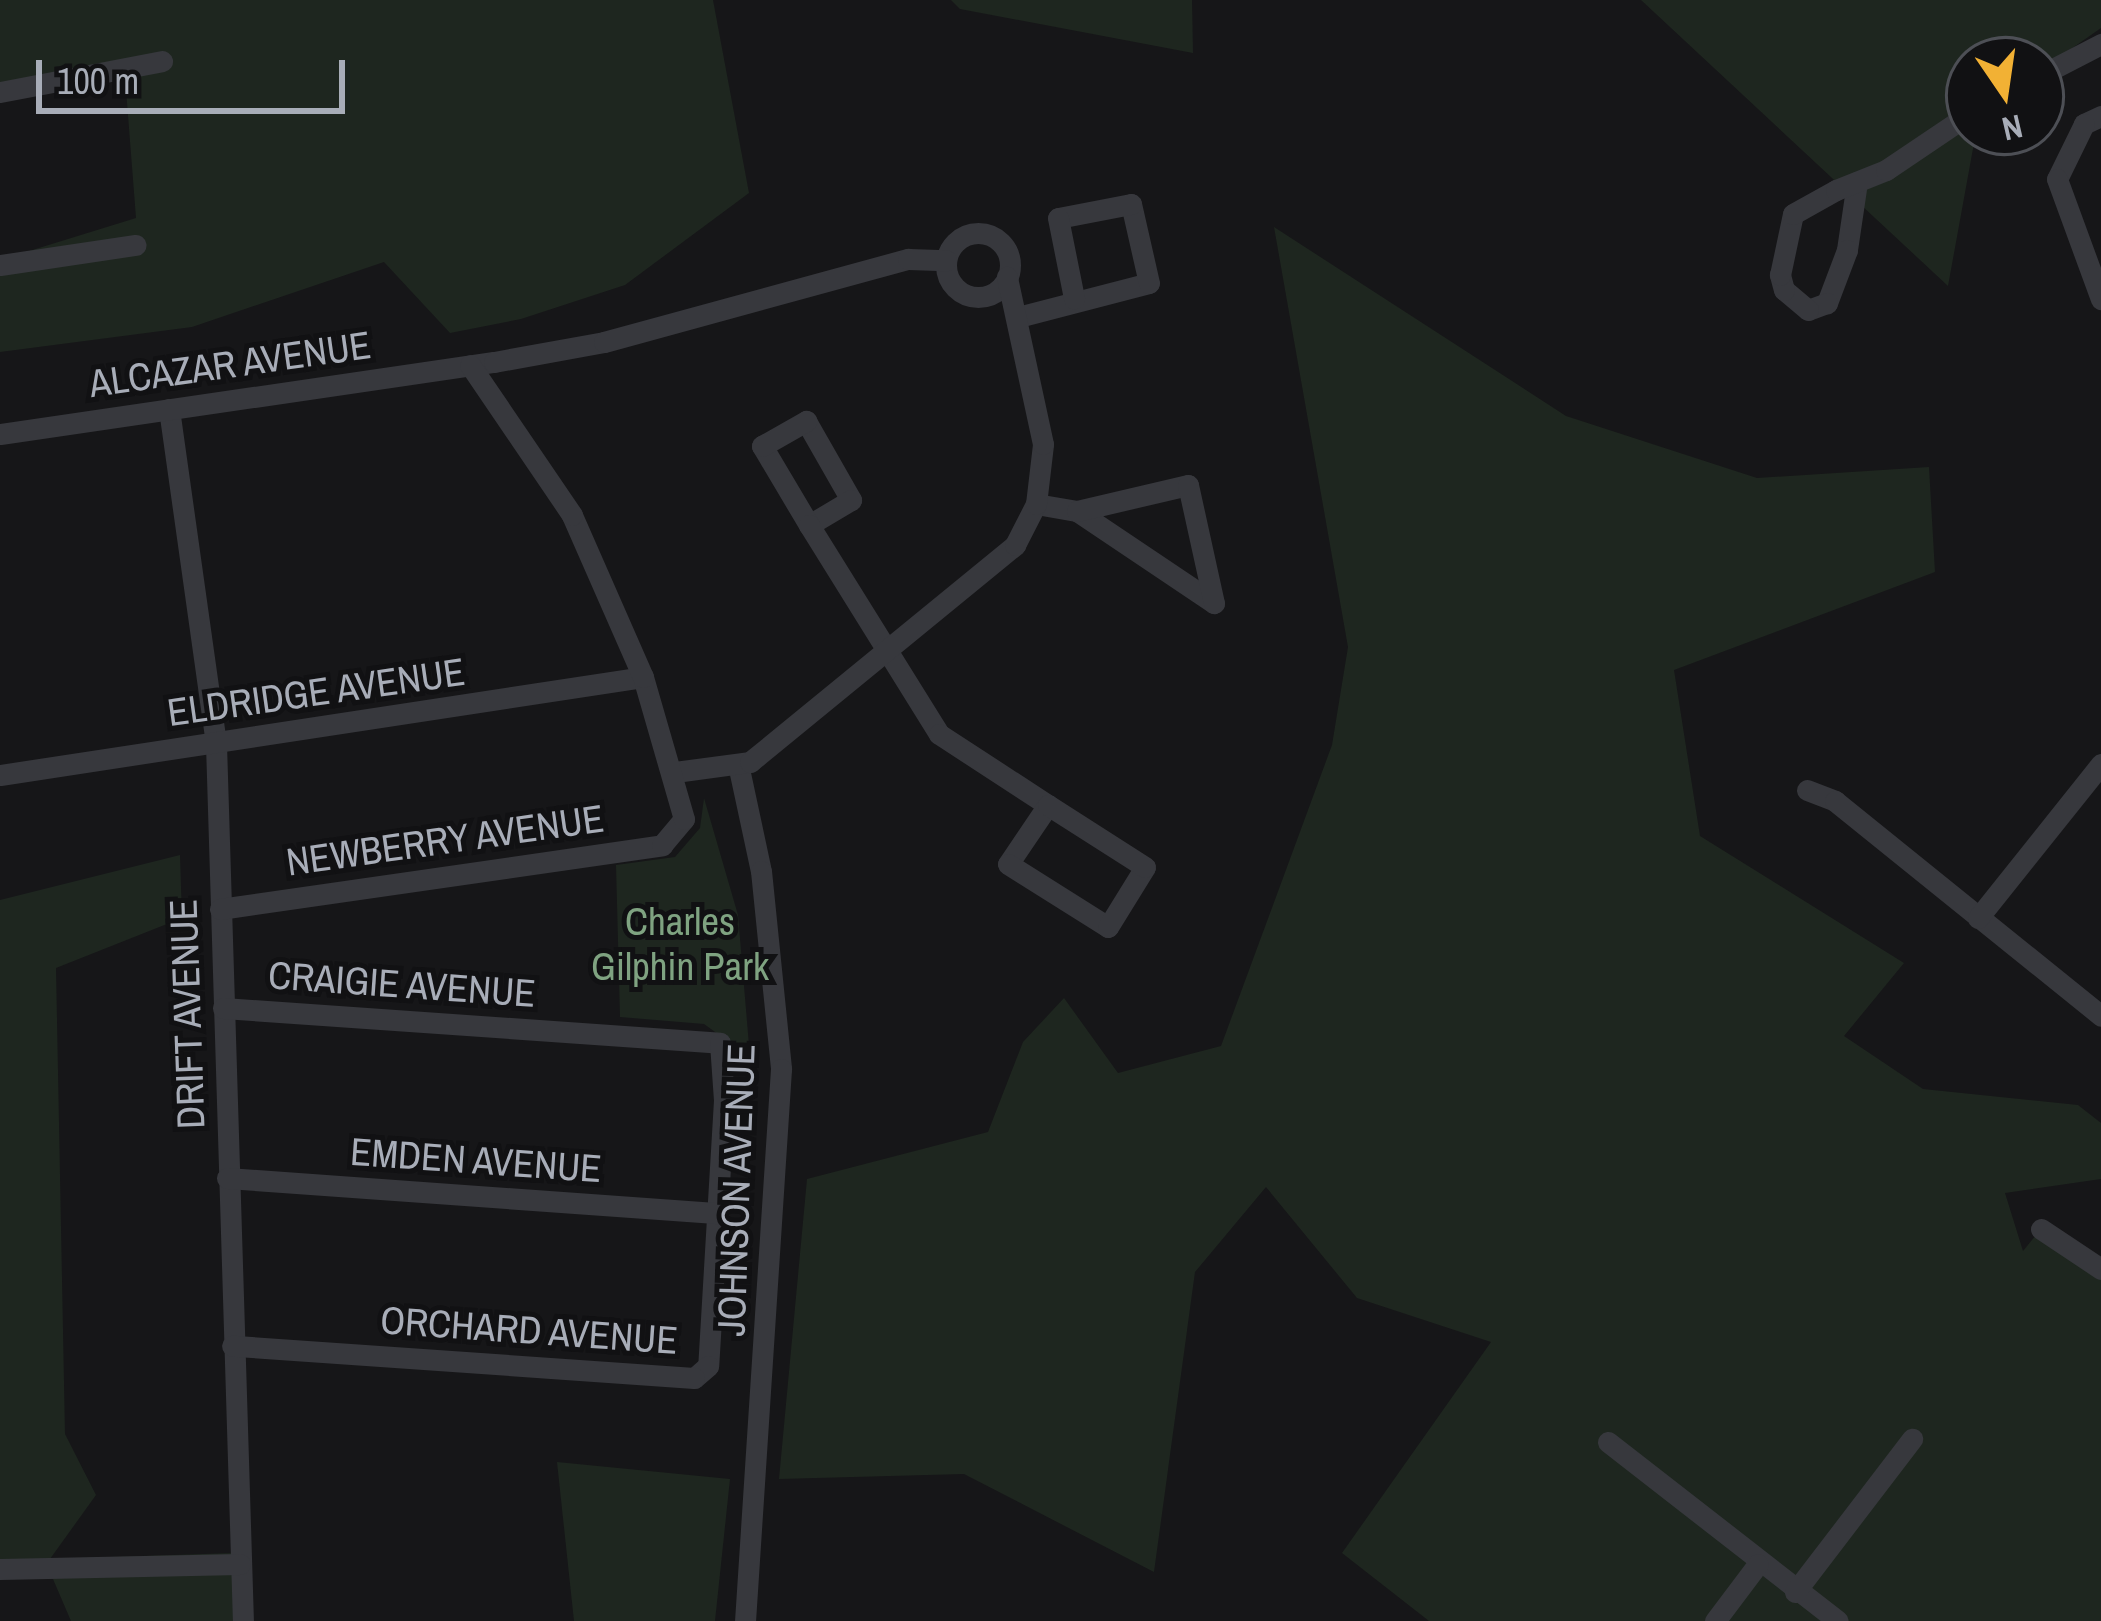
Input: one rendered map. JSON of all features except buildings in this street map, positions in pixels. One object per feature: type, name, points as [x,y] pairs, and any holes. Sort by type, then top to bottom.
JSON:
[{"type":"street","points":[[2065,63],[2101,44]]},
{"type":"street","points":[[0,92],[162,61]]},
{"type":"street","points":[[2101,116],[2084,124],[2057,179],[2101,298]]},
{"type":"street","points":[[1857,182],[1840,267],[1827,303],[1808,310],[1784,290],[1780,275],[1793,214],[1945,129]]},
{"type":"street","points":[[1018,317],[1074,298],[1149,283],[1131,204],[1058,218],[1074,298]]},
{"type":"street","points":[[470,365],[543,462],[643,677],[675,772],[738,764],[885,656],[1000,562],[1036,503],[1043,444],[1007,277],[1006,249],[987,233],[962,236],[946,260],[948,279],[968,296],[994,293],[1007,277]]},
{"type":"street","points":[[0,265],[136,245]]},
{"type":"street","name":"ALCAZAR AVENUE","points":[[0,434],[604,342],[908,259],[946,260]]},
{"type":"street","name":"DRIFT AVENUE","points":[[169,409],[216,744],[243,1621]]},
{"type":"street","points":[[808,525],[851,500],[806,421],[762,446],[808,525],[885,656],[939,734],[1145,866],[1108,927],[1008,864],[1048,805]]},
{"type":"street","points":[[1036,503],[1077,512],[1214,603],[1188,485],[1077,512]]},
{"type":"street","name":"ELDRIDGE AVENUE","points":[[0,775],[643,677]]},
{"type":"street","name":"JOHNSON AVENUE","points":[[738,764],[761,871],[781,1069],[745,1621]]},
{"type":"street","points":[[1978,918],[2101,764]]},
{"type":"street","name":"NEWBERRY AVENUE","points":[[220,909],[662,844],[676,835],[684,819],[675,772]]},
{"type":"street","points":[[1807,790],[1835,801],[2101,1016]]},
{"type":"street","name":"CRAIGIE AVENUE","points":[[223,1008],[720,1042]]},
{"type":"street","name":"ORCHARD AVENUE","points":[[232,1346],[694,1378],[708,1366],[719,1213],[720,1042]]},
{"type":"street","name":"EMDEN AVENUE","points":[[227,1178],[719,1213]]},
{"type":"street","points":[[2041,1229],[2101,1269]]},
{"type":"street","points":[[1796,1592],[1912,1438]]},
{"type":"street","points":[[1608,1442],[1758,1564],[1838,1621]]},
{"type":"street","points":[[0,1569],[240,1564]]},
{"type":"street","points":[[1715,1621],[1758,1564]]},
{"type":"green space","points":[[0,0],[713,0],[749,193],[625,285],[521,319],[450,333],[384,262],[192,327],[0,352],[0,260],[136,218],[124,64],[0,84]]},
{"type":"green space","points":[[951,0],[1192,0],[1193,53],[960,9]]},
{"type":"green space","points":[[1641,0],[2101,0],[2101,28],[2065,53],[2065,36],[1945,36],[1945,156],[1972,156],[1948,286]]},
{"type":"green space","points":[[1274,227],[1566,416],[1757,478],[1929,467],[1935,572],[1674,670],[1700,836],[1904,963],[1844,1036],[1923,1089],[2078,1105],[2101,1123],[2101,1179],[2005,1193],[2023,1251],[2041,1229],[2101,1269],[2101,1621],[1429,1621],[1342,1553],[1491,1342],[1357,1298],[1266,1187],[1195,1272],[1154,1572],[964,1474],[779,1479],[807,1179],[988,1132],[1023,1042],[1064,998],[1118,1073],[1221,1046],[1332,745],[1348,647]]},
{"type":"green space","name":"Charles Gilphin Park","points":[[704,798],[738,915],[750,1057],[704,1024],[620,1017],[616,865],[675,857],[700,828]]},
{"type":"green space","points":[[180,855],[182,918],[56,968],[65,1434],[96,1495],[50,1559],[234,1553],[237,1621],[71,1621],[53,1579],[0,1576],[0,900]]},
{"type":"green space","points":[[557,1462],[730,1479],[715,1621],[574,1621]]}]
